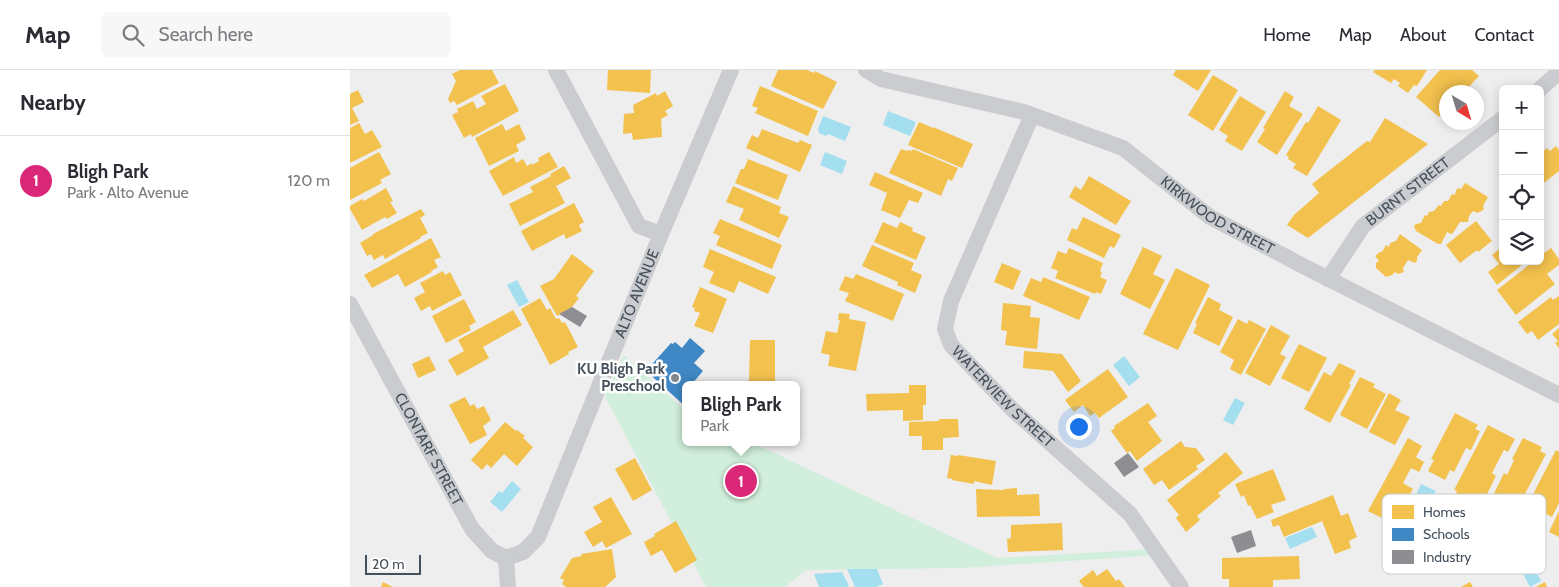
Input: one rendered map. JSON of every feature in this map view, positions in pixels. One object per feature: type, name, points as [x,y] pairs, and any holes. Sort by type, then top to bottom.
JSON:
[{"type":"street","points":[[556,70],[639,226],[661,234]]},
{"type":"street","name":"ALTO AVENUE","points":[[506,558],[523,552],[538,537],[661,234],[731,70]]},
{"type":"street","name":"KIRKWOOD STREET","points":[[866,70],[882,79],[1032,115],[1123,148],[1210,217],[1328,279],[1559,395]]},
{"type":"street","points":[[1544,85],[1559,72]]},
{"type":"street","name":"WATERVIEW STREET","points":[[1032,115],[951,301],[945,329],[951,345],[1012,409],[1130,514],[1181,587]]},
{"type":"street","name":"BURNT STREET","points":[[1328,279],[1363,226],[1499,121]]},
{"type":"street","name":"CLONTARF STREET","points":[[350,304],[472,529],[492,551],[506,558]]},
{"type":"street","points":[[506,558],[508,587]]},
{"type":"green space","points":[[624,355],[682,407],[682,446],[759,446],[997,558],[1154,549],[1159,555],[963,568],[806,570],[785,587],[706,587],[605,397]]},
{"type":"water","points":[[888,111],[916,122],[910,136],[883,125]]},
{"type":"water","points":[[823,116],[851,127],[845,141],[828,134],[826,136],[819,133],[818,129]]},
{"type":"water","points":[[825,152],[847,161],[842,174],[820,165]]},
{"type":"water","points":[[517,280],[529,302],[519,307],[507,285]]},
{"type":"water","points":[[1124,356],[1140,377],[1129,386],[1113,365]]},
{"type":"water","points":[[1235,398],[1245,403],[1233,425],[1223,420]]},
{"type":"water","points":[[512,481],[521,489],[502,512],[490,502],[499,491],[502,493]]},
{"type":"water","points":[[1421,484],[1436,491],[1434,494],[1416,494]]},
{"type":"water","points":[[1312,527],[1317,537],[1290,549],[1285,538]]},
{"type":"water","points":[[847,569],[877,569],[883,584],[876,587],[855,587]]},
{"type":"water","points":[[842,572],[849,586],[819,587],[814,574]]},
{"type":"water","points":[[1523,574],[1537,574],[1541,581],[1530,587]]},
{"type":"building: Homes","points":[[460,70],[492,70],[499,83],[457,105],[454,101],[450,103],[448,99],[456,81],[452,74]]},
{"type":"building: Homes","points":[[608,70],[651,70],[650,93],[607,90]]},
{"type":"building: Homes","points":[[778,70],[807,70],[814,73],[815,71],[837,82],[823,109],[771,86]]},
{"type":"building: Homes","points":[[1176,70],[1211,70],[1198,91],[1173,75]]},
{"type":"building: Homes","points":[[1375,70],[1427,70],[1417,86],[1414,85],[1408,93],[1398,86],[1400,83],[1394,79],[1391,83],[1373,72]]},
{"type":"building: Homes","points":[[1440,70],[1472,70],[1479,76],[1471,85],[1439,85],[1439,117],[1416,97]]},
{"type":"building: Homes","points":[[1213,75],[1238,90],[1213,131],[1188,115]]},
{"type":"building: Homes","points":[[505,84],[519,111],[472,137],[471,134],[464,138],[452,115],[458,112],[457,109],[473,101],[477,109],[486,104],[481,96]]},
{"type":"building: Homes","points":[[760,86],[818,111],[808,136],[755,113],[758,108],[752,106]]},
{"type":"building: Homes","points":[[358,90],[364,102],[352,108],[359,121],[350,125],[350,94]]},
{"type":"building: Homes","points":[[665,91],[673,106],[665,111],[668,115],[661,119],[662,137],[633,140],[632,133],[623,134],[624,114],[634,113],[633,105],[656,93],[657,96]]},
{"type":"building: Homes","points":[[1285,91],[1294,97],[1289,106],[1303,114],[1277,155],[1257,142]]},
{"type":"building: Homes","points":[[1240,96],[1266,112],[1242,151],[1225,141],[1228,136],[1219,130]]},
{"type":"building: Homes","points":[[1318,106],[1341,120],[1307,176],[1293,168],[1296,164],[1288,159],[1289,157],[1286,155]]},
{"type":"building: Homes","points":[[1385,118],[1428,144],[1308,238],[1287,225],[1294,215],[1319,193],[1312,184],[1367,141],[1370,142]]},
{"type":"building: Homes","points":[[919,122],[973,144],[962,168],[908,145]]},
{"type":"building: Homes","points":[[359,123],[365,134],[372,130],[382,147],[350,163],[350,128]]},
{"type":"building: Homes","points":[[502,124],[506,131],[519,124],[526,139],[516,145],[519,151],[489,166],[475,138]]},
{"type":"building: Homes","points":[[762,129],[798,143],[800,140],[812,145],[800,172],[746,148],[752,135],[758,138]]},
{"type":"building: Homes","points":[[1556,146],[1559,150],[1559,171],[1544,183],[1544,150],[1547,148],[1550,151]]},
{"type":"building: Homes","points":[[901,149],[912,151],[913,149],[958,168],[952,181],[948,179],[941,196],[889,173]]},
{"type":"building: Homes","points":[[379,152],[391,174],[380,180],[382,183],[350,200],[350,168]]},
{"type":"building: Homes","points":[[549,152],[558,167],[503,196],[489,171],[514,157],[516,163],[523,159],[527,166],[532,163],[532,165],[539,161],[538,158]]},
{"type":"building: Homes","points":[[748,159],[788,175],[778,200],[735,183]]},
{"type":"building: Homes","points":[[564,166],[571,178],[556,186],[565,203],[520,226],[509,204],[533,192],[530,187],[551,176],[550,174]]},
{"type":"building: Homes","points":[[875,172],[923,193],[918,203],[909,200],[900,218],[881,210],[887,193],[869,185]]},
{"type":"building: Homes","points":[[1089,176],[1131,201],[1116,225],[1069,197],[1075,186],[1081,190]]},
{"type":"building: Homes","points":[[1465,183],[1488,197],[1482,211],[1477,213],[1473,211],[1469,216],[1468,222],[1460,222],[1451,234],[1447,232],[1441,244],[1416,231],[1414,226],[1421,223],[1425,215],[1427,216],[1429,212],[1434,211],[1439,205],[1441,206],[1444,201],[1448,201],[1452,194],[1455,195],[1456,190],[1461,189]]},
{"type":"building: Homes","points":[[733,186],[781,207],[779,213],[789,217],[779,238],[739,220],[744,209],[726,202]]},
{"type":"building: Homes","points":[[386,188],[393,201],[390,202],[397,213],[387,219],[385,217],[362,230],[350,206],[362,199],[364,201]]},
{"type":"building: Homes","points":[[574,203],[584,222],[579,225],[582,231],[566,239],[564,234],[532,251],[521,231]]},
{"type":"building: Homes","points":[[421,209],[425,215],[420,218],[428,233],[385,259],[383,255],[374,260],[371,254],[367,256],[360,243],[373,234]]},
{"type":"building: Homes","points":[[1083,217],[1121,235],[1114,248],[1110,246],[1104,258],[1067,240],[1072,228],[1077,230]]},
{"type":"building: Homes","points":[[720,219],[782,245],[772,269],[716,245],[720,236],[713,233]]},
{"type":"building: Homes","points":[[1476,221],[1492,241],[1460,263],[1446,245]]},
{"type":"building: Homes","points":[[883,222],[897,228],[900,222],[913,228],[912,231],[926,237],[916,260],[874,242]]},
{"type":"building: Homes","points":[[1400,234],[1422,250],[1415,263],[1408,260],[1403,268],[1404,272],[1398,274],[1395,272],[1386,277],[1376,268],[1376,263],[1379,261],[1375,256],[1382,252],[1386,245],[1389,247],[1390,243],[1396,241]]},
{"type":"building: Homes","points":[[431,238],[441,257],[434,260],[438,267],[405,287],[398,274],[372,288],[364,275]]},
{"type":"building: Homes","points":[[872,245],[914,263],[911,270],[922,275],[915,293],[897,285],[898,282],[862,266]]},
{"type":"building: Homes","points":[[1143,247],[1162,256],[1153,274],[1165,280],[1150,309],[1120,294]]},
{"type":"building: Homes","points":[[1069,248],[1103,263],[1100,277],[1107,280],[1101,294],[1096,292],[1095,294],[1055,278],[1058,271],[1051,268],[1058,251],[1066,254]]},
{"type":"building: Homes","points":[[1551,248],[1559,259],[1559,265],[1547,274],[1555,284],[1516,315],[1497,290],[1529,265],[1544,265],[1544,253]]},
{"type":"building: Homes","points":[[710,249],[776,277],[768,294],[739,281],[734,293],[709,283],[714,272],[703,267]]},
{"type":"building: Homes","points":[[1499,249],[1499,264],[1492,255]]},
{"type":"building: Homes","points":[[572,254],[594,271],[576,296],[579,298],[572,307],[557,316],[540,286],[554,279]]},
{"type":"building: Homes","points":[[1002,263],[1021,271],[1013,290],[994,282]]},
{"type":"building: Homes","points":[[1499,264],[1522,265],[1497,285],[1488,272]]},
{"type":"building: Homes","points":[[1176,268],[1210,285],[1178,350],[1143,334]]},
{"type":"building: Homes","points":[[443,271],[445,275],[450,272],[462,295],[432,311],[430,306],[421,311],[414,298],[425,292],[420,283]]},
{"type":"building: Homes","points":[[856,274],[904,294],[893,321],[845,301],[849,293],[839,290],[845,276],[853,279]]},
{"type":"building: Homes","points":[[1043,277],[1090,297],[1079,320],[1023,296],[1031,278],[1041,282]]},
{"type":"building: Homes","points":[[700,287],[727,299],[713,333],[694,326],[700,313],[694,311],[695,308],[692,307]]},
{"type":"building: Homes","points":[[1559,296],[1559,324],[1538,340],[1532,331],[1527,334],[1518,322],[1551,297],[1553,300]]},
{"type":"building: Homes","points":[[1208,297],[1221,304],[1219,310],[1233,317],[1219,346],[1193,333],[1197,324],[1195,323]]},
{"type":"building: Homes","points":[[540,298],[547,310],[550,308],[556,319],[559,318],[562,323],[565,322],[578,347],[550,365],[521,309]]},
{"type":"building: Homes","points":[[464,299],[476,322],[469,326],[471,330],[446,343],[432,316]]},
{"type":"building: Homes","points":[[1003,303],[1031,306],[1030,317],[1040,318],[1037,349],[1005,345],[1007,331],[1001,330]]},
{"type":"building: Homes","points":[[513,310],[522,325],[483,347],[489,358],[457,376],[448,360],[464,351],[458,340]]},
{"type":"building: Homes","points":[[839,313],[850,314],[849,319],[866,322],[856,371],[828,366],[830,355],[821,353],[826,331],[837,333],[840,320],[838,320]]},
{"type":"building: Homes","points":[[1238,319],[1247,324],[1249,320],[1266,329],[1241,375],[1230,369],[1234,360],[1220,352]]},
{"type":"building: Homes","points":[[1271,325],[1290,336],[1280,354],[1286,357],[1270,386],[1245,373]]},
{"type":"building: Homes","points":[[1559,328],[1559,348],[1555,343],[1558,341],[1552,334]]},
{"type":"building: Homes","points":[[750,340],[775,340],[775,381],[749,381]]},
{"type":"building: Homes","points":[[1299,344],[1327,358],[1309,392],[1281,378]]},
{"type":"building: Homes","points":[[1024,351],[1062,354],[1081,381],[1068,392],[1053,371],[1023,368]]},
{"type":"building: Homes","points":[[429,356],[436,370],[418,378],[412,364]]},
{"type":"building: Homes","points":[[1339,363],[1356,371],[1349,384],[1351,385],[1330,423],[1304,409],[1324,372],[1331,376]]},
{"type":"building: Homes","points":[[1108,369],[1128,397],[1099,418],[1095,413],[1090,416],[1083,405],[1074,412],[1065,400]]},
{"type":"building: Homes","points":[[1360,377],[1375,384],[1373,387],[1386,394],[1367,429],[1340,415]]},
{"type":"building: Homes","points":[[909,385],[926,385],[926,405],[923,405],[923,420],[903,421],[903,410],[867,411],[866,394],[909,393]]},
{"type":"building: Homes","points":[[1389,393],[1401,400],[1395,410],[1410,417],[1395,445],[1369,432]]},
{"type":"building: Homes","points":[[465,397],[470,406],[474,404],[477,409],[484,406],[491,420],[483,426],[487,435],[470,444],[449,405]]},
{"type":"building: Homes","points":[[1148,403],[1157,416],[1148,422],[1162,441],[1137,461],[1130,451],[1127,453],[1111,431],[1115,428],[1114,426]]},
{"type":"building: Homes","points":[[1455,413],[1478,425],[1475,429],[1480,431],[1471,450],[1466,448],[1454,472],[1450,470],[1445,480],[1428,471],[1434,460],[1431,459]]},
{"type":"building: Homes","points":[[939,419],[958,419],[959,437],[943,438],[943,450],[922,450],[922,436],[909,436],[909,422],[939,421]]},
{"type":"building: Homes","points":[[505,422],[525,436],[523,438],[533,447],[517,466],[504,454],[491,468],[487,464],[482,470],[471,460]]},
{"type":"building: Homes","points":[[1488,425],[1515,439],[1508,452],[1504,450],[1492,473],[1496,476],[1487,494],[1456,494],[1457,491],[1454,490]]},
{"type":"building: Homes","points":[[1408,438],[1422,446],[1416,457],[1424,462],[1419,472],[1411,468],[1403,483],[1413,489],[1410,494],[1382,494],[1382,518],[1368,511]]},
{"type":"building: Homes","points":[[1523,438],[1542,447],[1540,451],[1546,454],[1525,494],[1494,494],[1504,473],[1507,475],[1514,460],[1512,459]]},
{"type":"building: Homes","points":[[1181,441],[1185,447],[1196,448],[1205,460],[1196,466],[1198,469],[1169,490],[1162,480],[1154,485],[1143,469]]},
{"type":"building: Homes","points":[[1556,450],[1559,452],[1559,503],[1552,517],[1546,514],[1546,494],[1533,494]]},
{"type":"building: Homes","points":[[1226,452],[1243,473],[1218,493],[1221,496],[1197,516],[1200,520],[1186,532],[1176,518],[1179,515],[1167,500]]},
{"type":"building: Homes","points":[[951,455],[996,461],[992,485],[974,481],[974,484],[947,478]]},
{"type":"building: Homes","points":[[635,458],[652,490],[633,501],[615,469]]},
{"type":"building: Homes","points":[[1273,469],[1286,500],[1271,505],[1274,512],[1257,519],[1250,505],[1248,506],[1244,495],[1241,497],[1235,484]]},
{"type":"building: Homes","points":[[1017,488],[1017,495],[1039,494],[1040,516],[977,517],[976,489],[1004,490]]},
{"type":"building: Homes","points":[[1333,495],[1341,516],[1348,513],[1357,537],[1349,541],[1351,548],[1335,554],[1322,521],[1284,537],[1279,525],[1273,527],[1271,520]]},
{"type":"building: Homes","points":[[611,497],[632,534],[606,548],[602,541],[593,547],[584,532],[602,522],[593,507]]},
{"type":"building: Homes","points":[[1559,511],[1559,537],[1549,532]]},
{"type":"building: Homes","points":[[676,521],[697,560],[675,573],[662,550],[651,556],[644,542]]},
{"type":"building: Homes","points":[[1062,523],[1063,550],[1008,552],[1007,539],[1011,538],[1011,525]]},
{"type":"building: Homes","points":[[612,549],[616,577],[605,587],[566,587],[562,584],[564,580],[560,578],[572,558],[582,556],[581,554]]},
{"type":"building: Homes","points":[[1299,556],[1300,579],[1273,580],[1273,587],[1229,587],[1229,579],[1222,579],[1222,558]]},
{"type":"building: Homes","points":[[1107,569],[1116,581],[1119,579],[1125,587],[1084,587],[1079,581],[1093,570],[1097,576]]},
{"type":"building: Homes","points":[[383,582],[393,587],[381,587]]},
{"type":"building: Homes","points":[[1470,582],[1473,587],[1461,587]]},
{"type":"building: Homes","points":[[1545,582],[1547,587],[1536,587]]},
{"type":"building: Schools","name":"KU Bligh Park Preschool","points":[[690,338],[705,351],[694,363],[703,371],[694,381],[682,381],[682,403],[646,371],[671,343],[675,342],[682,348]]},
{"type":"building: Industry","points":[[572,307],[587,316],[580,327],[559,314]]},
{"type":"building: Industry","points":[[1128,453],[1139,467],[1124,477],[1114,463]]},
{"type":"building: Industry","points":[[1251,530],[1256,546],[1237,553],[1231,537]]},
{"type":"place","name":"KU Bligh Park Preschool","points":[[675,378]]},
{"type":"place","name":"Bligh Park","points":[[741,481]]}]
